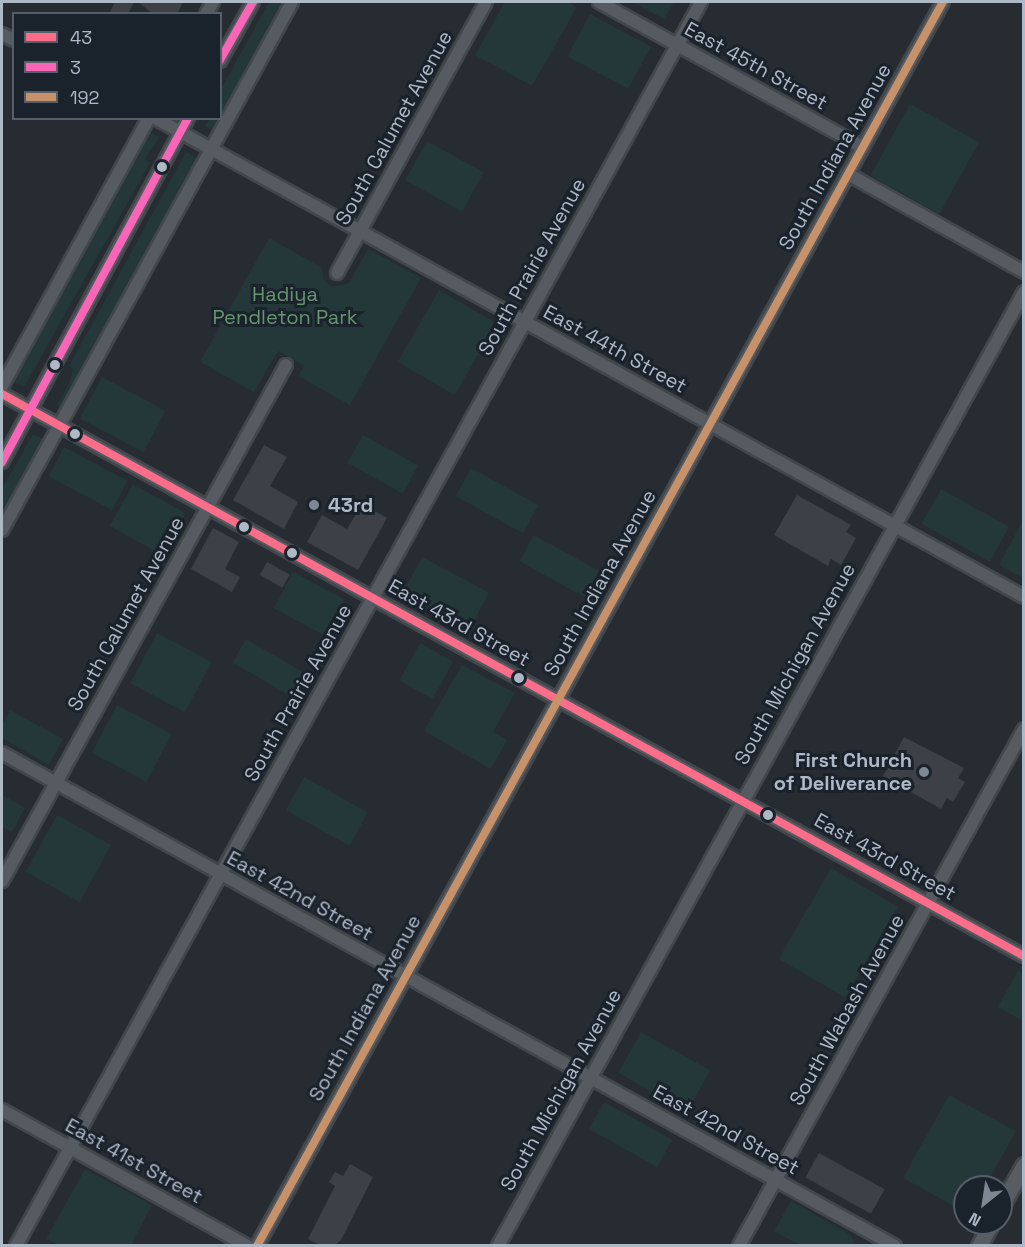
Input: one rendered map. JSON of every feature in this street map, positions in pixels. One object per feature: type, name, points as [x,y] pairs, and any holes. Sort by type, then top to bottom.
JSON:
[{"type":"main road","points":[[1013,1184],[1023,1165]]},
{"type":"street","points":[[222,57],[253,2]]},
{"type":"street","points":[[2,530],[292,2]]},
{"type":"street","name":"South Calumet Avenue","points":[[337,273],[486,2]]},
{"type":"street","name":"East 45th Street","points":[[599,2],[863,147]]},
{"type":"street","name":"South Prairie Avenue","points":[[16,1245],[701,2]]},
{"type":"street","name":"South Indiana Avenue","points":[[256,1245],[943,2]]},
{"type":"street","points":[[2,387],[148,120]]},
{"type":"street","name":"East 44th Street","points":[[159,120],[1023,597]]},
{"type":"street","points":[[2,462],[187,120]]},
{"type":"street","points":[[848,174],[1023,272]]},
{"type":"street","name":"South Michigan Avenue","points":[[498,1245],[1023,292]]},
{"type":"street","name":"South Calumet Avenue","points":[[2,881],[286,365]]},
{"type":"street","name":"East 43rd Street","points":[[2,394],[1023,956]]},
{"type":"street","name":"South Wabash Avenue","points":[[739,1245],[1023,729]]},
{"type":"street","name":"East 42nd Street","points":[[2,753],[896,1245]]},
{"type":"street","name":"East 41st Street","points":[[2,1110],[247,1245]]},
{"type":"green space","points":[[269,2],[285,2],[222,116],[222,87]]},
{"type":"green space","points":[[505,2],[568,2],[577,7],[532,86],[475,55]]},
{"type":"green space","points":[[632,2],[674,2],[664,19]]},
{"type":"green space","points":[[590,14],[651,46],[628,89],[567,56]]},
{"type":"green space","points":[[910,104],[979,142],[939,214],[870,176]]},
{"type":"green space","points":[[209,120],[220,120],[214,131],[205,126]]},
{"type":"green space","points":[[149,132],[159,137],[145,159],[150,163],[24,387],[13,381]]},
{"type":"green space","points":[[427,141],[484,173],[462,212],[405,180]]},
{"type":"green space","points":[[186,152],[199,159],[63,409],[57,405],[69,384],[73,369],[69,366]]},
{"type":"green space","name":"Hadiya Pendleton Park","points":[[269,238],[322,268],[323,279],[332,287],[349,283],[368,249],[421,278],[350,405],[298,376],[304,366],[278,351],[254,392],[200,362]]},
{"type":"green space","points":[[439,290],[496,323],[455,395],[398,362]]},
{"type":"green space","points":[[102,377],[166,411],[144,452],[80,418]]},
{"type":"green space","points":[[33,434],[44,440],[2,518],[2,488]]},
{"type":"green space","points":[[363,435],[418,466],[403,494],[347,463]]},
{"type":"green space","points":[[64,447],[128,481],[112,510],[49,476]]},
{"type":"green space","points":[[471,468],[538,505],[523,533],[455,496]]},
{"type":"green space","points":[[133,484],[185,513],[162,555],[110,526]]},
{"type":"green space","points":[[941,489],[1009,527],[990,562],[922,524]]},
{"type":"green space","points":[[1023,520],[1023,578],[999,565]]},
{"type":"green space","points":[[534,535],[599,571],[584,597],[519,561]]},
{"type":"green space","points":[[422,557],[489,593],[469,631],[402,595]]},
{"type":"green space","points":[[293,572],[344,599],[325,635],[274,608]]},
{"type":"green space","points":[[157,633],[212,662],[185,712],[130,683]]},
{"type":"green space","points":[[246,639],[306,674],[292,697],[232,662]]},
{"type":"green space","points":[[420,643],[453,661],[432,699],[399,681]]},
{"type":"green space","points":[[462,665],[515,693],[493,732],[507,740],[491,769],[424,731]]},
{"type":"green space","points":[[117,705],[172,734],[146,782],[92,753]]},
{"type":"green space","points":[[10,710],[63,739],[49,765],[2,738],[2,725]]},
{"type":"green space","points":[[304,777],[368,812],[349,846],[286,810]]},
{"type":"green space","points":[[2,795],[25,808],[12,832],[2,827]]},
{"type":"green space","points":[[57,815],[111,845],[80,902],[25,872]]},
{"type":"green space","points":[[831,868],[898,906],[845,997],[778,959]]},
{"type":"green space","points":[[1018,970],[1023,974],[1023,1021],[998,1007]]},
{"type":"green space","points":[[641,1032],[710,1070],[687,1111],[618,1073]]},
{"type":"green space","points":[[949,1095],[1016,1131],[992,1175],[953,1175],[953,1205],[903,1178]]},
{"type":"green space","points":[[604,1102],[672,1140],[657,1167],[589,1129]]},
{"type":"green space","points":[[85,1169],[152,1205],[131,1245],[59,1245],[46,1239]]},
{"type":"green space","points":[[791,1201],[851,1235],[855,1245],[800,1245],[774,1231]]},
{"type":"building","points":[[115,2],[134,2],[129,12],[110,12]]},
{"type":"building","points":[[138,2],[183,2],[178,12],[150,12]]},
{"type":"building","points":[[264,445],[287,457],[270,486],[298,502],[284,529],[233,500]]},
{"type":"building","points":[[797,495],[851,525],[846,532],[856,538],[841,565],[831,559],[828,566],[774,535]]},
{"type":"building","points":[[362,504],[387,518],[358,570],[307,542],[322,515],[347,529]]},
{"type":"building","points":[[213,528],[239,542],[225,569],[240,577],[232,592],[191,569]]},
{"type":"building","points":[[267,562],[290,575],[282,588],[260,575]]},
{"type":"building","name":"First Church of Deliverance","points":[[904,737],[964,768],[958,778],[965,782],[953,802],[947,798],[941,809],[883,776]]},
{"type":"building","points":[[819,1153],[885,1189],[871,1214],[805,1177]]},
{"type":"building","points":[[350,1164],[373,1177],[341,1240],[335,1245],[320,1245],[308,1239],[335,1186],[329,1182],[335,1172],[343,1176]]},
{"type":"transit line","name":"3","points":[[222,56],[253,2]]},
{"type":"transit line","name":"192","points":[[257,1246],[943,2]]},
{"type":"transit line","name":"3","points":[[2,462],[187,120]]},
{"type":"transit line","name":"43","points":[[2,394],[1024,956]]},
{"type":"place","name":"43rd","points":[[314,505]]},
{"type":"place","name":"First Church of Deliverance","points":[[924,772]]}]
